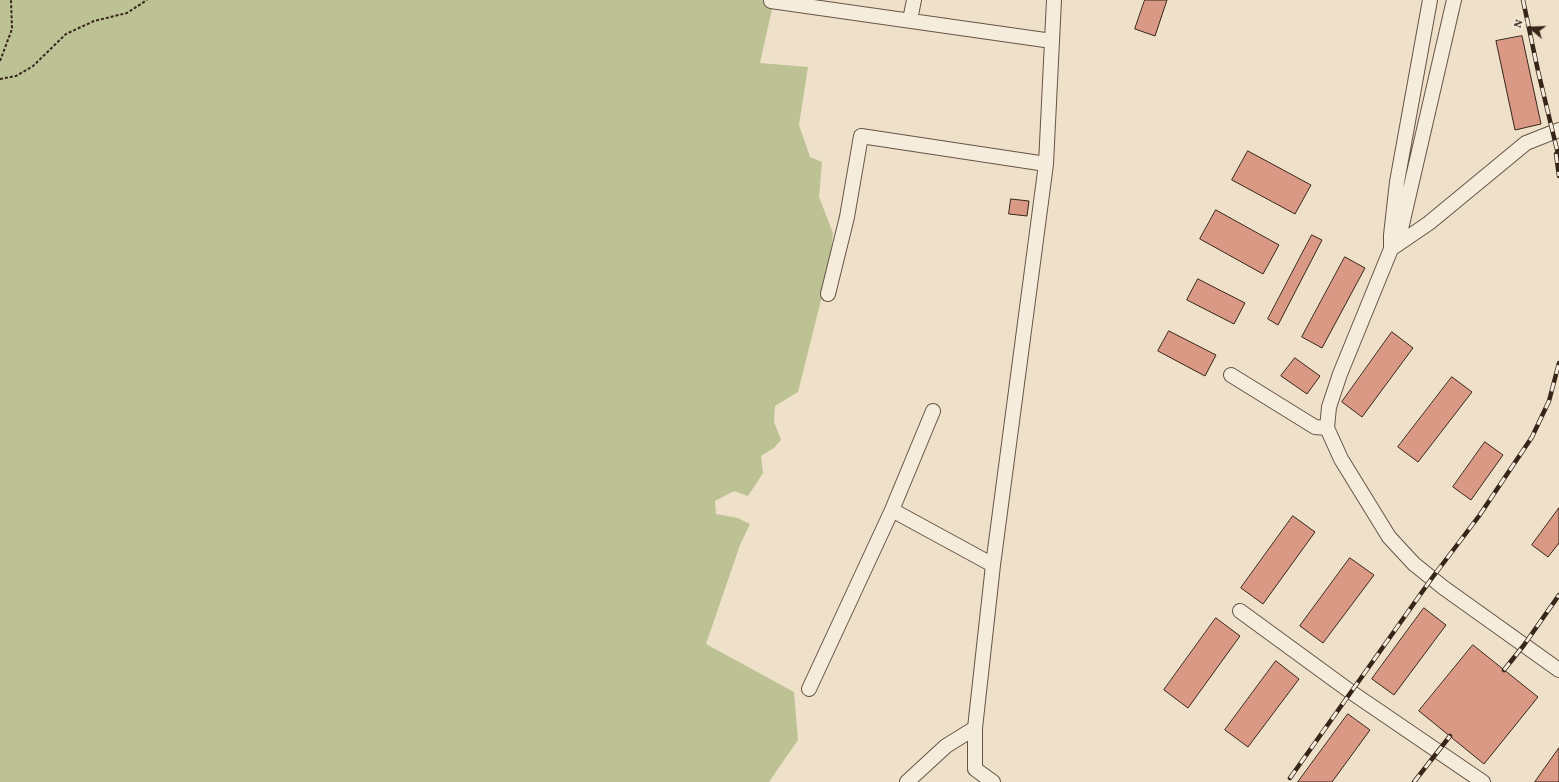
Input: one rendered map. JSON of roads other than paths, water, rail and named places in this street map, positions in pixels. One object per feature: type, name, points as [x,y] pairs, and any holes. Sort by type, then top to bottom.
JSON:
[{"type":"street","points":[[771,0],[1052,40]]},
{"type":"street","points":[[910,20],[914,0]]},
{"type":"street","points":[[993,782],[975,769],[975,728],[993,565],[1046,164],[1054,0]]},
{"type":"street","points":[[1391,249],[1391,235],[1397,182],[1430,0]]},
{"type":"street","points":[[1454,0],[1400,229],[1340,374],[1329,406],[1327,428],[1341,459],[1389,538],[1414,564],[1444,588],[1559,670]]},
{"type":"street","points":[[1391,249],[1429,222],[1526,143],[1559,130]]},
{"type":"street","points":[[828,294],[847,217],[861,136],[1046,164]]},
{"type":"street","points":[[1231,375],[1315,427],[1327,428]]},
{"type":"street","points":[[809,689],[892,510],[933,411]]},
{"type":"street","points":[[892,510],[993,565]]},
{"type":"street","points":[[1240,611],[1351,692],[1483,782]]},
{"type":"street","points":[[907,782],[946,746],[975,728]]},
{"type":"railway","points":[[1523,0],[1559,158]]},
{"type":"railway","points":[[1556,154],[1559,176]]},
{"type":"railway","points":[[1290,778],[1432,578],[1479,516],[1532,437],[1549,401],[1559,363]]},
{"type":"railway","points":[[1504,670],[1524,645],[1559,595]]},
{"type":"railway","points":[[1414,782],[1450,736]]}]
